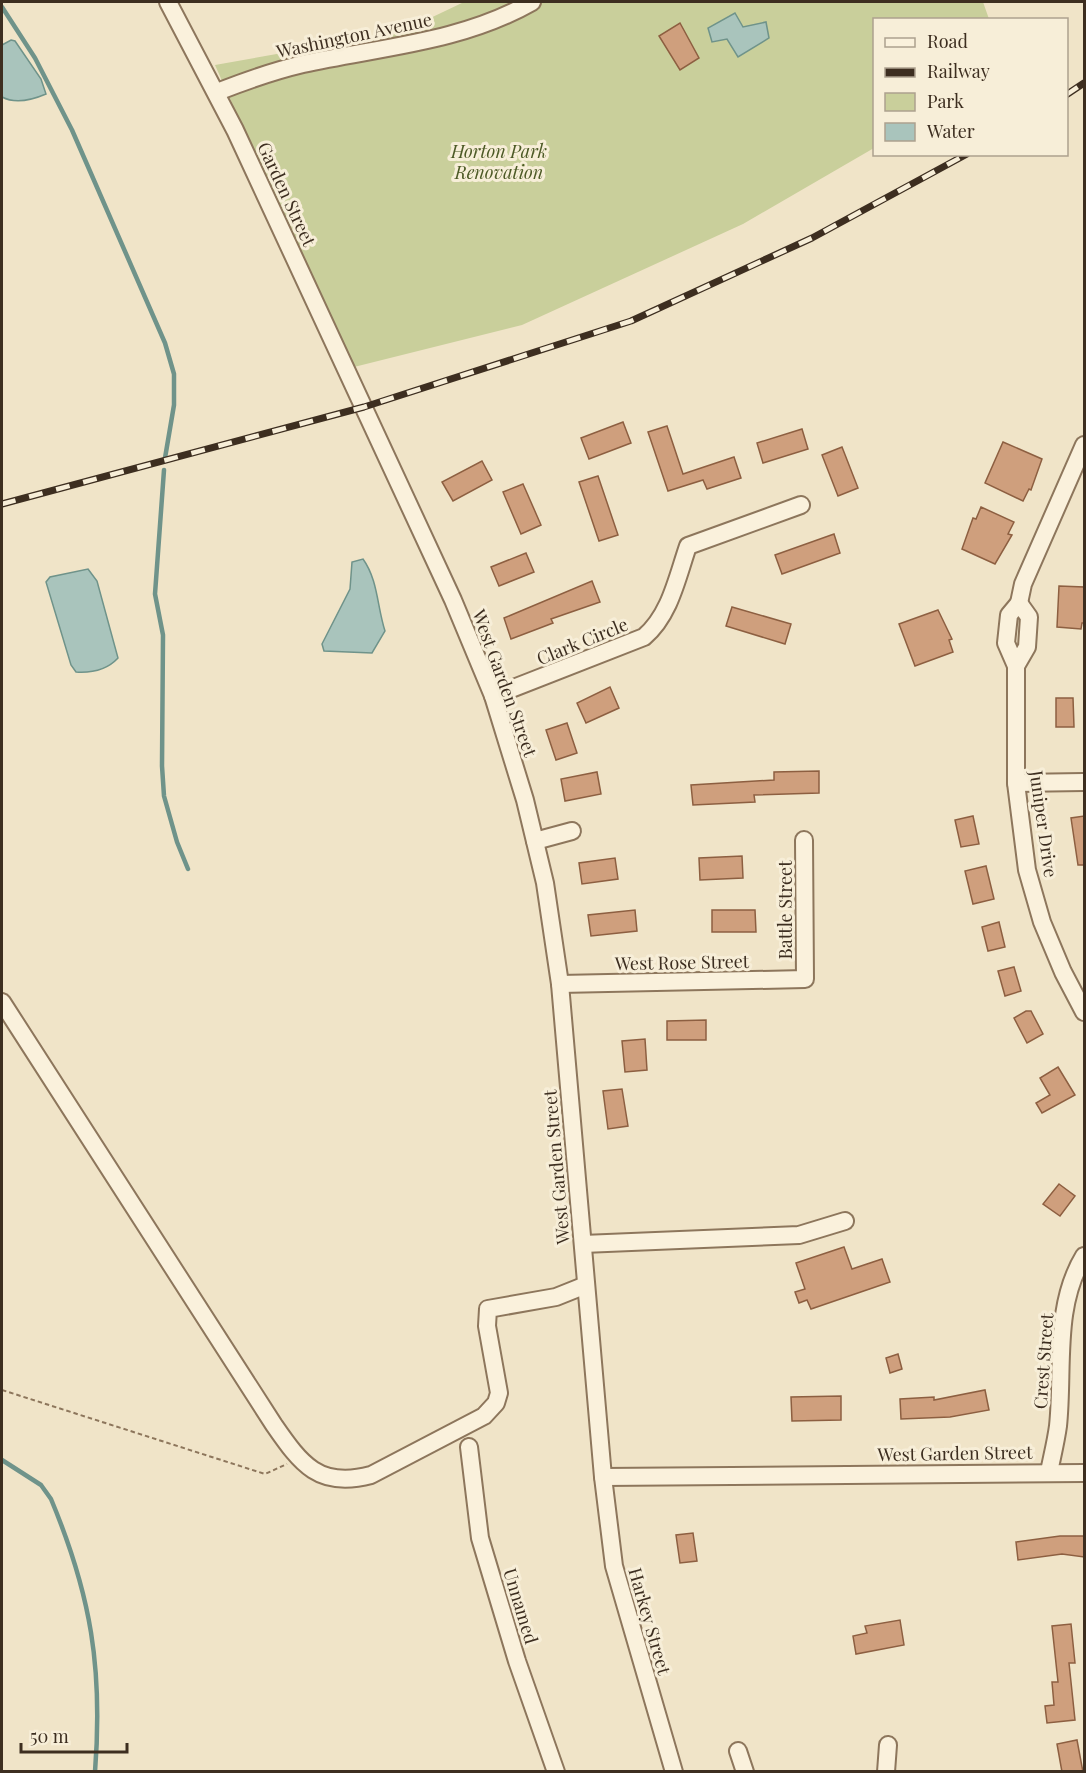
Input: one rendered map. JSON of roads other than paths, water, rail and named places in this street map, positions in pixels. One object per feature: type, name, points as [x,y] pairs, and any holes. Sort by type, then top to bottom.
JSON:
[{"type":"street","name":"Garden Street","points":[[168,2],[217,93],[364,407]]},
{"type":"street","name":"Washington Avenue","points":[[217,93],[263,74],[454,34],[492,22],[532,2]]},
{"type":"street","name":"West Garden Street","points":[[364,407],[458,609],[493,696],[545,883],[560,984],[603,1477],[1084,1473]]},
{"type":"street","name":"Juniper Drive","points":[[1084,445],[1023,584],[1019,603],[1029,617],[1027,647],[1016,666],[1016,783],[1027,870],[1042,922],[1063,972],[1084,1012]]},
{"type":"street","name":"Clark Circle","points":[[493,696],[644,637],[658,626],[669,602],[688,546],[801,505]]},
{"type":"street","points":[[1016,783],[1084,782]]},
{"type":"street","points":[[535,841],[572,831]]},
{"type":"street","name":"Battle Street","points":[[804,840],[805,979]]},
{"type":"street","name":"West Rose Street","points":[[560,984],[805,979]]},
{"type":"street","points":[[2,1002],[296,1458],[317,1474],[354,1480],[371,1475],[467,1428],[484,1416],[496,1403],[499,1393],[487,1326],[488,1309],[497,1305],[556,1297],[586,1285]]},
{"type":"street","points":[[583,1244],[799,1235],[845,1221]]},
{"type":"street","name":"Crest Street","points":[[1049,1472],[1058,1427],[1061,1338],[1070,1285],[1084,1256]]},
{"type":"street","name":"Unnamed","points":[[469,1447],[480,1538],[556,1772]]},
{"type":"street","name":"Harkey Street","points":[[603,1477],[614,1566],[674,1772]]},
{"type":"street","points":[[886,1772],[888,1745]]},
{"type":"street","points":[[738,1751],[745,1772]]},
{"type":"water","points":[[735,13],[743,27],[766,22],[769,38],[738,57],[727,39],[712,42],[708,28]]},
{"type":"water","points":[[11,40],[15,41],[41,79],[46,94],[24,100],[2,97],[2,45]]},
{"type":"water","points":[[363,559],[372,576],[385,631],[372,653],[324,651],[322,644],[350,589],[352,562]]},
{"type":"water","points":[[88,569],[97,581],[118,658],[99,670],[76,672],[71,665],[46,582],[50,577]]},
{"type":"waterway","points":[[2,7],[35,58],[72,130],[165,343],[174,374],[174,405],[165,458]]},
{"type":"waterway","points":[[164,470],[155,594],[163,635],[162,766],[164,796],[177,842],[188,869]]},
{"type":"waterway","points":[[2,1460],[41,1485],[51,1499],[76,1568],[85,1600],[95,1665],[97,1699],[95,1772]]},
{"type":"railway","points":[[1068,94],[1084,83]]},
{"type":"railway","points":[[2,504],[364,407],[631,321],[812,238],[963,156]]},
{"type":"park label","name":"Horton Park Renovation","points":[[499,161]]}]
